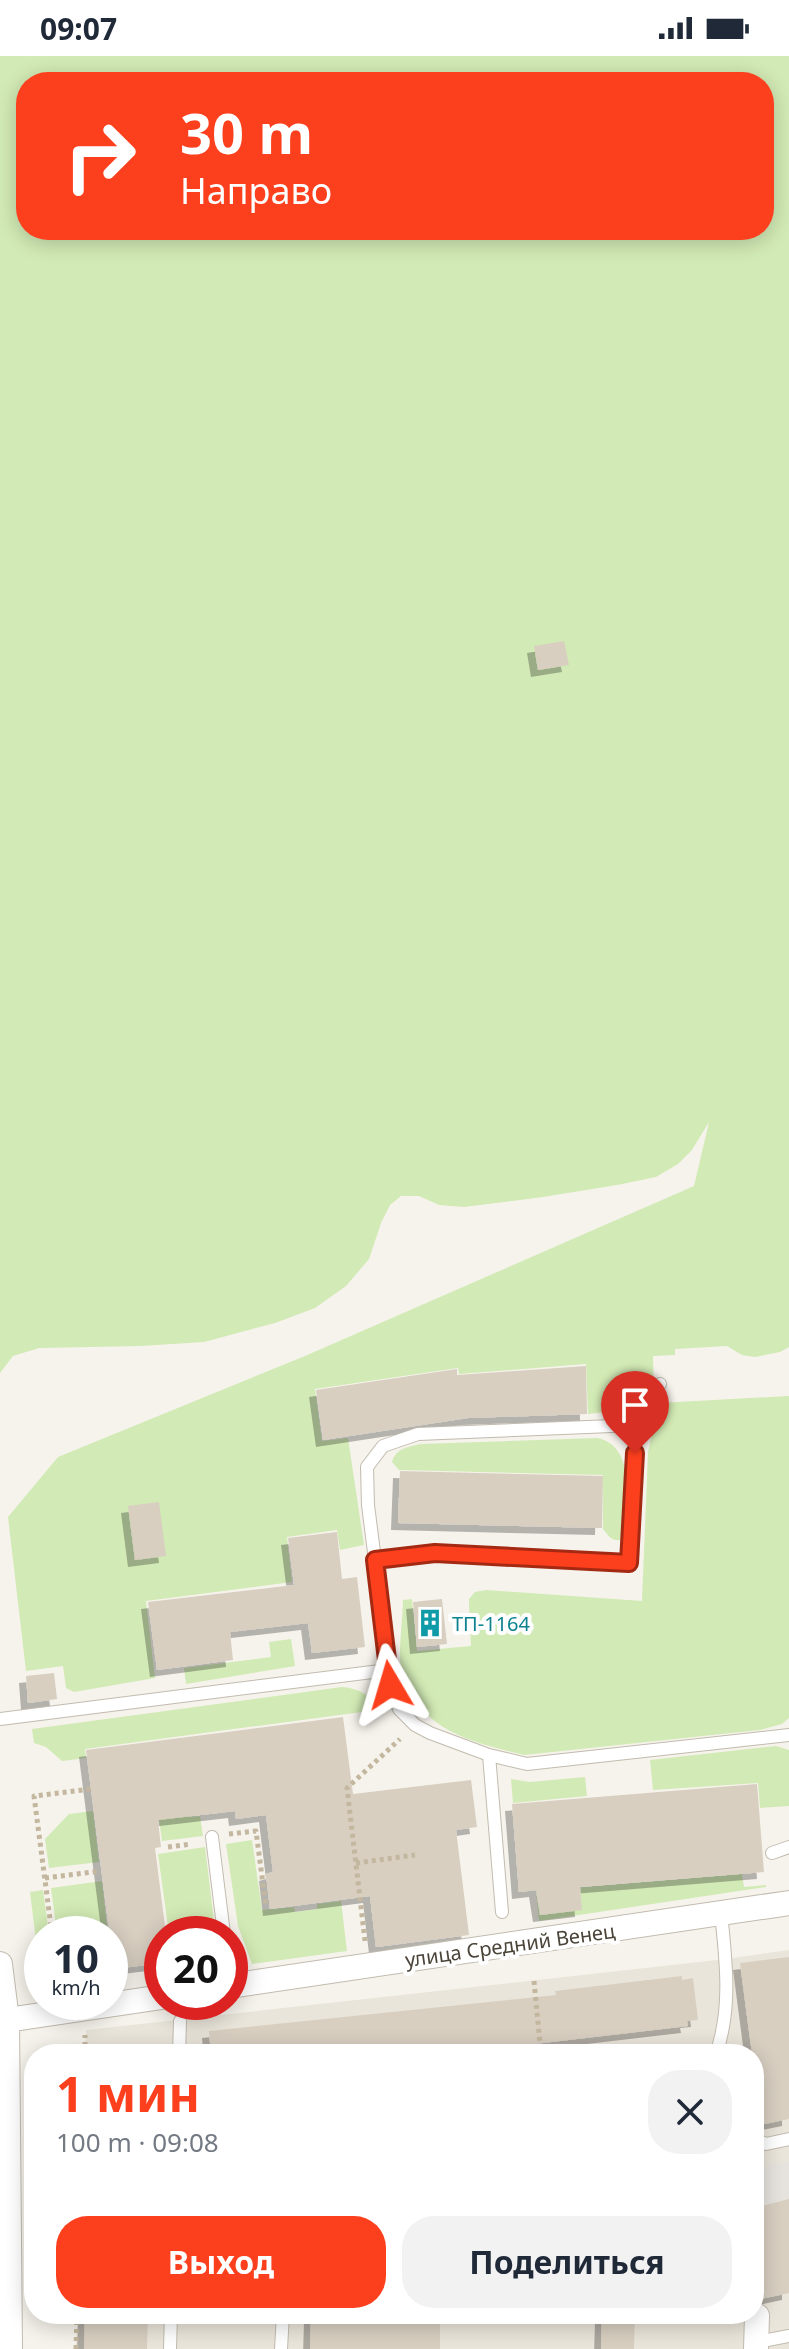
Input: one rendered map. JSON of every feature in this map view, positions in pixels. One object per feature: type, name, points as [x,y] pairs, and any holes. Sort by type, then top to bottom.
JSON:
[{"type":"street","name":"улица Средний Венец","points":[[248,1980],[789,1903]]},
{"type":"street","points":[[0,1964],[7,2020],[10,2349]]},
{"type":"street","points":[[7,2020],[144,2000]]},
{"type":"street","points":[[756,2345],[757,2324]]},
{"type":"lane","points":[[375,1560],[435,1553],[629,1563],[636,1425],[660,1384]]},
{"type":"lane","points":[[636,1425],[418,1434],[383,1446],[367,1467],[368,1505],[393,1697],[399,1709],[415,1725],[489,1755],[527,1764],[789,1735]]},
{"type":"lane","points":[[0,1719],[388,1670]]},
{"type":"lane","points":[[489,1755],[502,1912]]},
{"type":"lane","points":[[212,1837],[222,1916]]},
{"type":"lane","points":[[772,1853],[789,1847]]},
{"type":"lane","points":[[719,2044],[727,2004],[721,1913]]},
{"type":"lane","points":[[179,2044],[180,2021]]},
{"type":"lane","points":[[764,2143],[789,2139]]},
{"type":"lane","points":[[170,2349],[171,2324]]},
{"type":"lane","points":[[281,2349],[282,2324]]},
{"type":"lane","points":[[756,2345],[789,2336]]},
{"type":"path","points":[[365,1943],[347,1788],[415,1725]]},
{"type":"path","points":[[50,1916],[34,1796],[91,1789]]},
{"type":"path","points":[[212,1837],[256,1831],[266,1907]]},
{"type":"path","points":[[356,1863],[415,1855]]},
{"type":"path","points":[[45,1878],[100,1871]]},
{"type":"path","points":[[534,1981],[540,2044]]},
{"type":"path","points":[[85,2044],[86,2030]]},
{"type":"path","points":[[76,2349],[77,2324]]},
{"type":"shaded area","points":[[789,1950],[789,2349],[76,2349],[77,2324],[764,2324],[764,2044],[85,2044],[86,2030],[176,2020],[248,2020],[248,2012]]},
{"type":"shaded area","points":[[789,2161],[789,2231],[764,2237],[764,2167]]},
{"type":"green space","points":[[0,56],[789,56],[789,1347],[755,1357],[742,1355],[727,1346],[675,1349],[675,1355],[653,1356],[653,1382],[644,1397],[626,1407],[588,1414],[586,1364],[459,1374],[458,1368],[315,1389],[322,1441],[348,1438],[364,1545],[340,1550],[337,1530],[287,1537],[292,1582],[146,1601],[155,1678],[74,1692],[66,1688],[63,1666],[26,1671],[8,1517],[58,1457],[305,1356],[694,1186],[709,1122],[692,1150],[678,1164],[656,1177],[464,1207],[439,1205],[419,1196],[401,1196],[390,1205],[369,1259],[346,1286],[315,1308],[275,1323],[204,1342],[39,1348],[13,1356],[0,1373]]},
{"type":"green space","points":[[789,1396],[789,1718],[782,1724],[760,1730],[524,1755],[485,1745],[448,1730],[419,1706],[408,1689],[401,1668],[403,1600],[412,1599],[417,1651],[471,1646],[469,1599],[475,1592],[486,1590],[642,1601],[648,1452],[659,1403]]},
{"type":"green space","points":[[598,1438],[611,1444],[624,1464],[626,1492],[620,1540],[612,1539],[603,1529],[603,1475],[399,1470],[392,1462],[400,1451],[421,1444]]},
{"type":"green space","points":[[291,1639],[295,1666],[186,1684],[184,1668],[271,1657],[269,1642]]},
{"type":"green space","points":[[342,1687],[365,1694],[384,1709],[85,1749],[86,1758],[62,1761],[46,1747],[34,1743],[32,1729]]},
{"type":"green space","points":[[776,1746],[789,1750],[789,1806],[760,1808],[758,1783],[653,1790],[650,1760]]},
{"type":"green space","points":[[585,1777],[587,1796],[513,1803],[511,1779],[530,1782]]},
{"type":"green space","points":[[187,1792],[191,1817],[200,1816],[203,1836],[162,1841],[156,1796]]},
{"type":"green space","points":[[93,1811],[99,1862],[49,1868],[45,1839],[69,1814]]},
{"type":"green space","points":[[252,1840],[262,1910],[294,1907],[295,1912],[317,1909],[317,1904],[341,1901],[347,1951],[252,1964],[248,1953],[248,1916],[237,1916],[226,1844]]},
{"type":"green space","points":[[205,1847],[213,1916],[167,1916],[158,1854]]},
{"type":"green space","points":[[742,1874],[744,1887],[766,1887],[539,1921],[536,1891]]},
{"type":"green space","points":[[102,1881],[106,1916],[55,1916],[51,1888]]},
{"type":"green space","points":[[43,1890],[47,1916],[33,1916],[30,1892]]},
{"type":"building","points":[[564,641],[569,665],[538,670],[534,646]]},
{"type":"building","points":[[586,1366],[587,1414],[468,1418],[323,1440],[316,1390],[457,1369],[457,1375]]},
{"type":"building","points":[[400,1471],[603,1476],[602,1528],[398,1523]]},
{"type":"building","points":[[159,1502],[166,1556],[135,1560],[128,1506]]},
{"type":"building","points":[[337,1532],[342,1579],[357,1577],[365,1647],[312,1653],[308,1623],[230,1632],[233,1660],[157,1670],[148,1602],[294,1585],[288,1538]]},
{"type":"building","name":"ТП-1164","points":[[442,1599],[447,1644],[417,1647],[413,1602]]},
{"type":"building","points":[[54,1673],[57,1699],[28,1703],[26,1676]]},
{"type":"building","points":[[343,1717],[353,1794],[471,1780],[477,1827],[456,1830],[469,1935],[376,1947],[370,1896],[270,1909],[266,1874],[273,1872],[266,1815],[236,1819],[235,1811],[158,1820],[161,1847],[155,1848],[164,1916],[144,1916],[144,1965],[128,1967],[128,1916],[107,1916],[86,1750]]},
{"type":"building","points":[[757,1784],[764,1872],[580,1887],[582,1910],[540,1915],[536,1890],[519,1892],[512,1804]]},
{"type":"building","points":[[789,1957],[789,2119],[764,2124],[764,2044],[751,2044],[740,1963]]},
{"type":"building","points":[[682,1976],[682,1980],[693,1978],[698,2020],[687,2021],[688,2026],[534,2044],[210,2044],[209,2031],[556,1995],[555,1991]]},
{"type":"building","points":[[789,2199],[789,2293],[764,2298],[764,2205]]},
{"type":"building","points":[[85,2324],[148,2324],[147,2349],[84,2349]]},
{"type":"building","points":[[311,2324],[440,2324],[440,2349],[310,2349]]},
{"type":"building","points":[[602,2324],[635,2324],[634,2349],[601,2349]]},
{"type":"place","name":"ТП-1164","points":[[430,1623]]},
{"type":"route","points":[[390,1685],[375,1560],[435,1553],[629,1563],[635,1453]]}]
